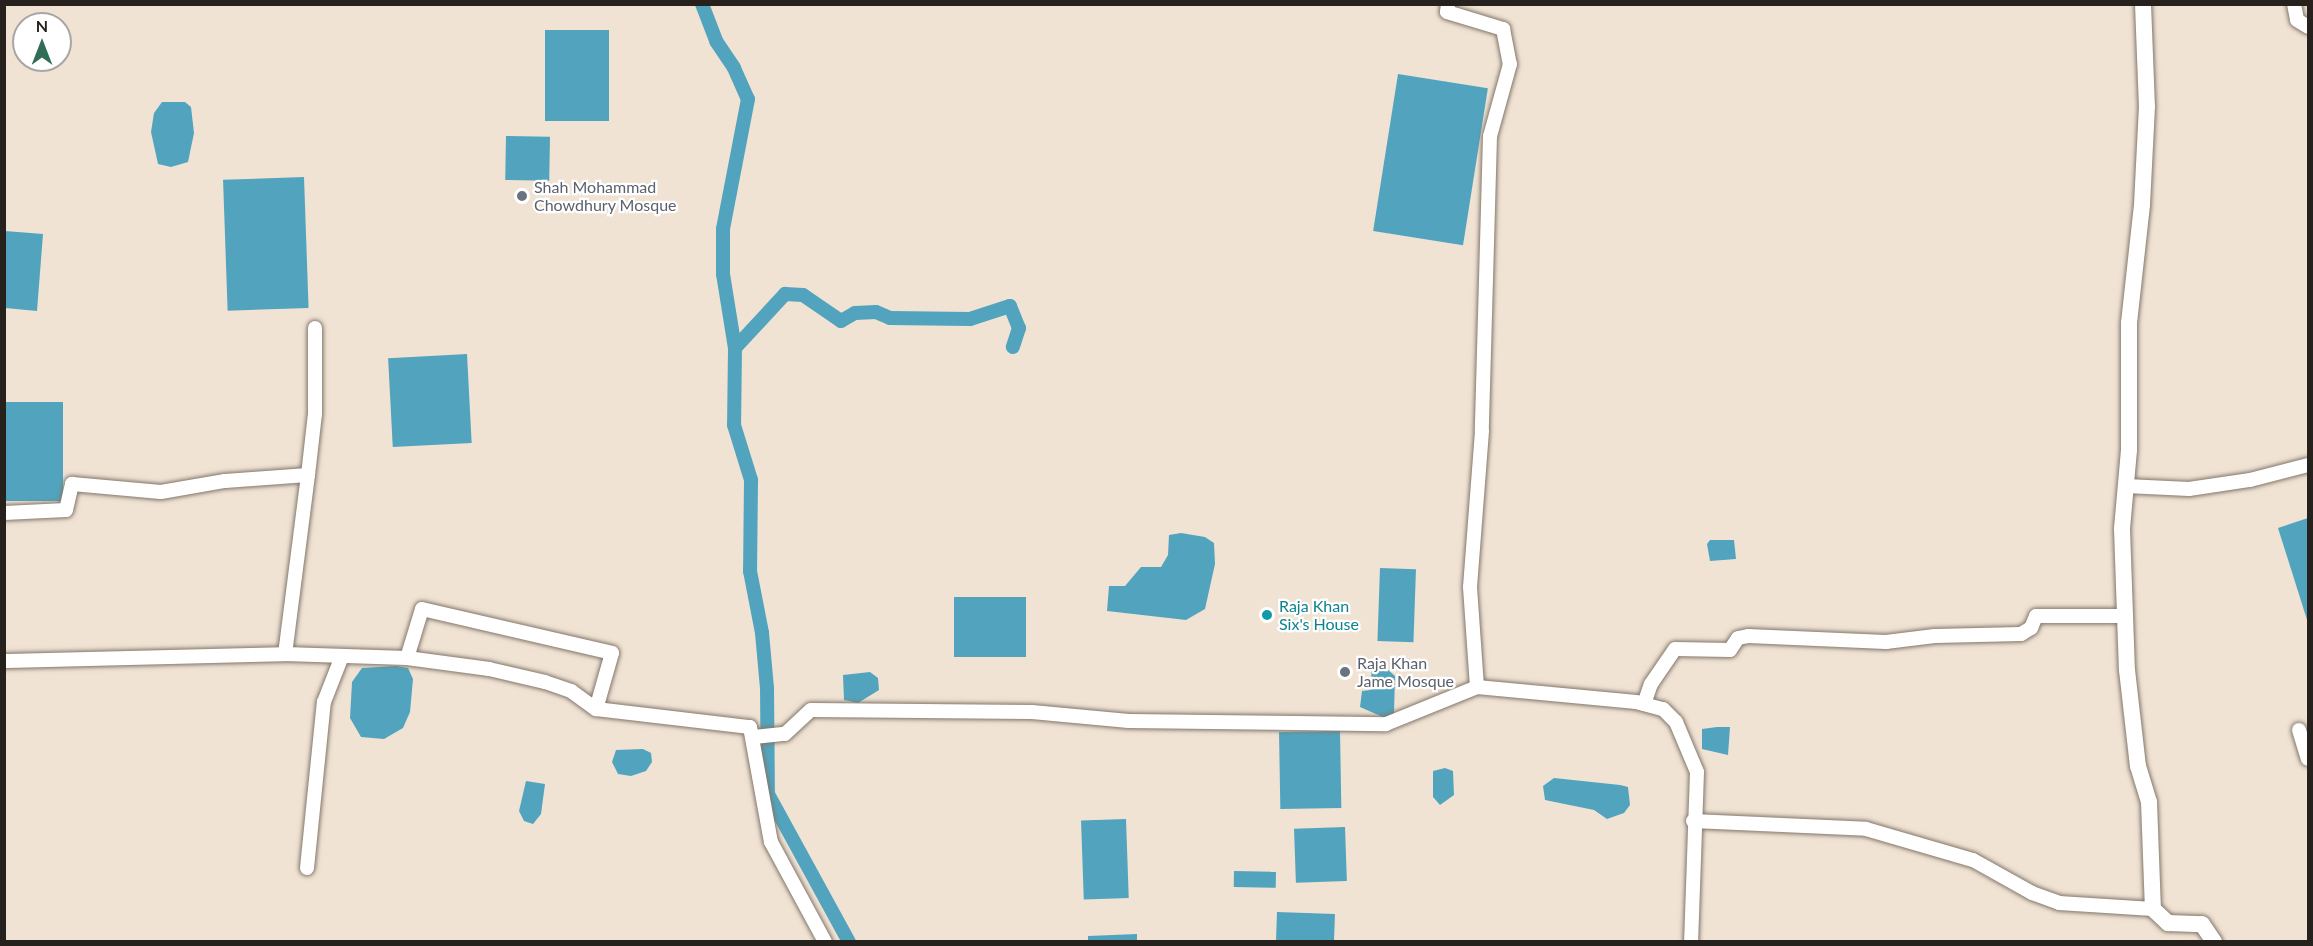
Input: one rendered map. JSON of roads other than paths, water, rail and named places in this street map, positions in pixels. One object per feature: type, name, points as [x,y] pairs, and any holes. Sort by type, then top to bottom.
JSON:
[{"type":"street","points":[[1448,4],[1447,12],[1503,29],[1510,64],[1490,136],[1482,431],[1470,587],[1477,687]]},
{"type":"street","points":[[2143,4],[2147,106],[2142,205],[2129,323],[2126,486],[2122,529],[2126,616],[2138,766],[2149,802],[2153,840],[2153,909]]},
{"type":"street","points":[[2294,4],[2297,20],[2308,27]]},
{"type":"street","points":[[285,654],[315,414],[315,328]]},
{"type":"street","points":[[2126,486],[2189,489],[2250,480],[2308,465]]},
{"type":"street","points":[[4,513],[66,510],[72,484],[160,492],[225,481],[308,476]]},
{"type":"street","points":[[407,658],[422,609],[612,653],[596,709]]},
{"type":"street","points":[[1644,704],[1651,684],[1675,649],[1730,650],[1738,638],[1748,636],[1886,642],[1935,636],[2021,634],[2031,628],[2036,616],[2053,614],[2126,616]]},
{"type":"street","points":[[4,661],[285,654],[407,658],[489,669],[545,682],[572,691],[596,709],[750,727],[754,737],[771,842],[825,942]]},
{"type":"street","points":[[307,868],[324,702],[342,656]]},
{"type":"street","points":[[754,737],[785,734],[811,710],[1032,712],[1129,721],[1386,724],[1477,687],[1644,704],[1663,709],[1676,722],[1689,744],[1697,772],[1698,802],[1693,821],[1691,942]]},
{"type":"street","points":[[2300,730],[2308,759]]},
{"type":"street","points":[[1693,821],[1866,829],[1972,860],[2032,893],[2060,903],[2153,909],[2168,923],[2202,924],[2214,942]]},
{"type":"water","points":[[545,30],[609,30],[609,121],[545,121]]},
{"type":"water","points":[[1398,74],[1488,88],[1463,245],[1373,231]]},
{"type":"water","points":[[162,102],[185,102],[191,107],[194,133],[188,162],[171,167],[158,164],[151,132],[154,113]]},
{"type":"water","points":[[506,136],[550,137],[549,181],[505,180]]},
{"type":"water","points":[[304,177],[309,308],[228,311],[223,180]]},
{"type":"water","points":[[5,231],[43,234],[37,311],[5,308]]},
{"type":"water","points":[[467,354],[472,443],[393,447],[388,358]]},
{"type":"water","points":[[6,402],[63,402],[63,501],[6,501]]},
{"type":"water","points":[[2308,518],[2308,623],[2278,528]]},
{"type":"water","points":[[1181,533],[1205,537],[1214,543],[1215,564],[1205,609],[1186,620],[1107,611],[1109,586],[1125,586],[1141,567],[1161,567],[1168,555],[1169,535]]},
{"type":"water","points":[[1710,540],[1734,540],[1736,559],[1710,561],[1707,544]]},
{"type":"water","points":[[1380,568],[1416,569],[1413,642],[1377,641]]},
{"type":"water","points":[[954,597],[1026,597],[1026,657],[954,657]]},
{"type":"water","points":[[396,666],[408,668],[413,679],[410,712],[403,728],[384,739],[361,737],[350,718],[352,682],[362,668]]},
{"type":"water","points":[[1372,667],[1386,668],[1395,676],[1394,714],[1385,718],[1360,707],[1362,691],[1370,690]]},
{"type":"water","points":[[870,672],[878,678],[879,690],[858,703],[844,700],[843,675]]},
{"type":"water","points":[[1730,727],[1728,755],[1702,749],[1702,729]]},
{"type":"water","points":[[1340,731],[1341,808],[1280,809],[1279,732]]},
{"type":"water","points":[[643,749],[651,753],[652,762],[646,771],[631,776],[618,774],[612,762],[616,750]]},
{"type":"water","points":[[1445,768],[1453,771],[1454,795],[1440,805],[1433,797],[1433,771]]},
{"type":"water","points":[[1554,778],[1628,787],[1630,805],[1624,813],[1607,819],[1594,810],[1545,800],[1543,786]]},
{"type":"water","points":[[526,781],[545,784],[541,814],[533,824],[524,821],[519,811]]},
{"type":"water","points":[[1126,819],[1129,898],[1084,900],[1081,821]]},
{"type":"water","points":[[1345,827],[1347,881],[1296,883],[1294,829]]},
{"type":"water","points":[[1234,871],[1276,872],[1276,888],[1234,887]]},
{"type":"water","points":[[1277,912],[1335,914],[1334,942],[1276,941]]},
{"type":"water","points":[[1137,934],[1137,941],[1088,941],[1088,936]]},
{"type":"waterway","points":[[702,4],[716,41],[734,68],[748,99],[723,229],[723,274],[735,348],[734,425],[751,480],[750,571],[762,633],[767,688],[768,794],[849,942]]},
{"type":"waterway","points":[[735,348],[785,294],[803,295],[841,321],[855,313],[876,312],[890,318],[970,319],[1010,306],[1019,328],[1013,347]]},
{"type":"place","name":"Shah Mohammad Chowdhury Mosque","points":[[522,196]]},
{"type":"place","name":"Raja Khan Six's House","points":[[1267,615]]},
{"type":"place","name":"Raja Khan Jame Mosque","points":[[1345,672]]}]
